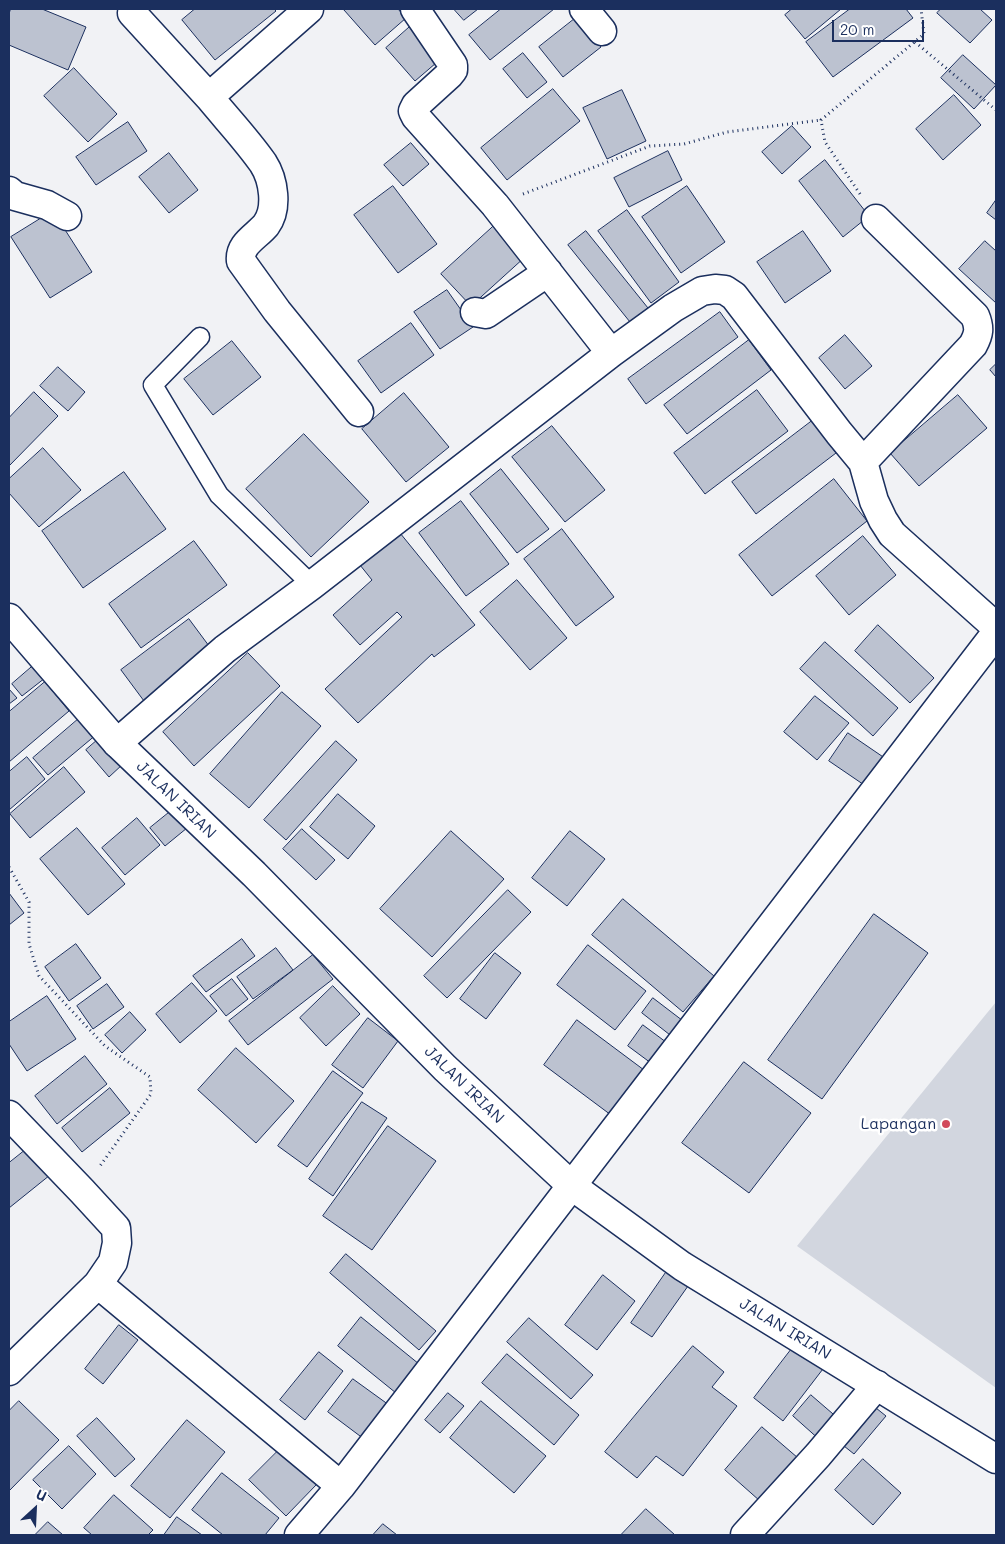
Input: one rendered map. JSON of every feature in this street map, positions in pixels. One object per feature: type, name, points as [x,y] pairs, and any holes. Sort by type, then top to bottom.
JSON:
[{"type":"street","points":[[210,98],[308,9]]},
{"type":"street","points":[[415,9],[453,65],[453,70],[416,104],[413,111],[416,117],[495,204],[611,353]]},
{"type":"street","points":[[584,9],[602,31]]},
{"type":"street","points":[[132,13],[210,98],[264,164],[272,190],[273,204],[271,216],[265,226],[243,248],[240,254],[241,261],[277,311],[359,412]]},
{"type":"street","points":[[9,191],[16,196],[47,205],[67,216]]},
{"type":"street","points":[[863,462],[974,344],[979,326],[975,316],[876,220]]},
{"type":"street","points":[[475,312],[486,314],[548,272]]},
{"type":"street","points":[[117,743],[225,649],[312,585],[611,353],[673,308],[702,291],[715,289],[725,290],[734,296],[863,462],[874,501],[882,520],[892,534],[996,627]]},
{"type":"street","name":"JALAN IRIAN","points":[[9,618],[117,743],[254,874],[445,1068],[572,1186],[682,1266],[996,1459]]},
{"type":"street","points":[[299,1535],[341,1486],[996,633]]},
{"type":"street","points":[[9,1116],[116,1228],[117,1243],[113,1262],[98,1284],[9,1371]]},
{"type":"street","points":[[98,1284],[341,1486]]},
{"type":"street","points":[[745,1535],[818,1455],[877,1385]]},
{"type":"lane","points":[[200,337],[153,384],[219,495],[312,585]]},
{"type":"path","points":[[495,204],[650,146],[684,144],[726,132],[821,120],[924,34],[921,9]]},
{"type":"path","points":[[915,42],[996,110]]},
{"type":"path","points":[[821,120],[825,142],[876,220]]},
{"type":"path","points":[[9,867],[29,902],[29,944],[39,976],[105,1046],[150,1077],[152,1094],[82,1191]]},
{"type":"shaded area","name":"Lapangan","points":[[996,1002],[996,1388],[797,1246]]},
{"type":"building","points":[[11,9],[42,9],[86,27],[68,70],[9,45],[9,14]]},
{"type":"building","points":[[195,9],[274,9],[276,11],[215,60],[182,20]]},
{"type":"building","points":[[398,9],[406,18],[375,45],[344,10]]},
{"type":"building","points":[[454,9],[478,9],[464,20]]},
{"type":"building","points":[[501,9],[554,9],[490,60],[469,35]]},
{"type":"building","points":[[792,9],[841,9],[805,39],[785,15]]},
{"type":"building","points":[[850,9],[906,9],[913,18],[833,77],[806,42]]},
{"type":"building","points":[[941,9],[980,9],[992,20],[970,43],[937,13]]},
{"type":"building","points":[[577,17],[601,47],[563,77],[539,47]]},
{"type":"building","points":[[413,24],[443,57],[415,81],[386,48]]},
{"type":"building","points":[[523,53],[547,82],[527,98],[503,69]]},
{"type":"building","points":[[963,55],[996,85],[974,109],[941,78]]},
{"type":"building","points":[[74,68],[117,114],[88,142],[44,96]]},
{"type":"building","points":[[553,89],[580,121],[507,180],[481,148]]},
{"type":"building","points":[[622,90],[646,141],[607,159],[583,108]]},
{"type":"building","points":[[954,95],[981,125],[943,160],[916,129]]},
{"type":"building","points":[[128,122],[147,151],[96,185],[76,157]]},
{"type":"building","points":[[792,126],[811,147],[782,174],[762,152]]},
{"type":"building","points":[[411,143],[429,164],[403,186],[384,165]]},
{"type":"building","points":[[668,151],[682,180],[629,207],[614,178]]},
{"type":"building","points":[[169,153],[198,190],[169,213],[139,177]]},
{"type":"building","points":[[825,160],[869,216],[843,237],[799,181]]},
{"type":"building","points":[[393,186],[437,244],[398,273],[354,215]]},
{"type":"building","points":[[687,186],[725,242],[681,273],[642,217]]},
{"type":"building","points":[[996,200],[996,220],[987,213]]},
{"type":"building","points":[[627,210],[679,282],[651,303],[598,231]]},
{"type":"building","points":[[53,211],[92,272],[50,298],[11,237]]},
{"type":"building","points":[[496,224],[525,257],[471,306],[441,274]]},
{"type":"building","points":[[586,231],[648,308],[630,322],[568,245]]},
{"type":"building","points":[[803,231],[831,271],[785,303],[757,262]]},
{"type":"building","points":[[985,241],[996,251],[996,303],[959,269]]},
{"type":"building","points":[[447,290],[473,327],[440,349],[414,312]]},
{"type":"building","points":[[720,312],[738,337],[646,404],[628,379]]},
{"type":"building","points":[[411,323],[434,355],[381,393],[358,361]]},
{"type":"building","points":[[845,335],[872,366],[845,389],[819,358]]},
{"type":"building","points":[[749,340],[771,370],[687,434],[664,405]]},
{"type":"building","points":[[232,341],[261,377],[213,415],[184,379]]},
{"type":"building","points":[[996,364],[996,377],[990,370]]},
{"type":"building","points":[[58,367],[85,392],[68,411],[40,386]]},
{"type":"building","points":[[757,390],[788,431],[705,494],[674,453]]},
{"type":"building","points":[[34,392],[58,416],[9,466],[9,418]]},
{"type":"building","points":[[404,393],[449,447],[406,482],[362,429]]},
{"type":"building","points":[[958,395],[987,428],[919,486],[890,453]]},
{"type":"building","points":[[812,421],[836,453],[756,514],[732,482]]},
{"type":"building","points":[[552,426],[605,490],[565,522],[512,457]]},
{"type":"building","points":[[304,434],[369,502],[311,557],[246,489]]},
{"type":"building","points":[[43,448],[81,490],[39,527],[9,493],[9,479]]},
{"type":"building","points":[[501,469],[549,529],[517,553],[470,494]]},
{"type":"building","points":[[124,472],[166,529],[83,588],[42,531]]},
{"type":"building","points":[[834,479],[867,521],[772,596],[739,555]]},
{"type":"building","points":[[461,501],[509,564],[466,596],[419,533]]},
{"type":"building","points":[[562,529],[614,597],[576,626],[524,559]]},
{"type":"building","points":[[400,533],[475,625],[434,657],[432,654],[358,723],[325,689],[402,617],[397,612],[360,645],[333,615],[372,580],[360,565]]},
{"type":"building","points":[[863,536],[896,575],[849,615],[816,576]]},
{"type":"building","points":[[194,541],[227,585],[141,648],[109,604]]},
{"type":"building","points":[[517,580],[567,638],[530,670],[480,612]]},
{"type":"building","points":[[189,619],[212,650],[144,701],[121,670]]},
{"type":"building","points":[[878,625],[934,678],[910,703],[855,651]]},
{"type":"building","points":[[825,642],[898,708],[873,736],[800,669]]},
{"type":"building","points":[[248,653],[280,686],[194,766],[163,732]]},
{"type":"building","points":[[34,665],[45,678],[22,696],[12,684]]},
{"type":"building","points":[[45,682],[69,711],[9,762],[9,712]]},
{"type":"building","points":[[9,689],[17,698],[9,704]]},
{"type":"building","points":[[282,692],[321,726],[249,808],[210,774]]},
{"type":"building","points":[[815,696],[849,723],[817,760],[784,732]]},
{"type":"building","points":[[82,716],[97,734],[48,775],[33,758]]},
{"type":"building","points":[[848,733],[892,763],[873,791],[829,761]]},
{"type":"building","points":[[101,737],[123,764],[109,777],[86,750]]},
{"type":"building","points":[[336,741],[357,760],[286,840],[264,820]]},
{"type":"building","points":[[27,757],[45,779],[9,810],[9,772]]},
{"type":"building","points":[[64,767],[85,792],[30,838],[10,814]]},
{"type":"building","points":[[338,794],[375,826],[348,859],[310,827]]},
{"type":"building","points":[[171,811],[187,828],[165,846],[150,828]]},
{"type":"building","points":[[137,818],[160,845],[125,875],[102,848]]},
{"type":"building","points":[[77,828],[125,884],[88,915],[40,859]]},
{"type":"building","points":[[302,829],[335,860],[316,880],[283,849]]},
{"type":"building","points":[[451,831],[504,879],[432,957],[380,909]]},
{"type":"building","points":[[570,831],[605,859],[567,906],[532,878]]},
{"type":"building","points":[[508,890],[531,912],[447,998],[424,976]]},
{"type":"building","points":[[9,893],[24,913],[9,925]]},
{"type":"building","points":[[623,899],[714,976],[683,1012],[592,935]]},
{"type":"building","points":[[874,914],[928,953],[822,1099],[768,1060]]},
{"type":"building","points":[[242,939],[255,956],[206,992],[193,976]]},
{"type":"building","points":[[76,944],[101,978],[69,1001],[45,967]]},
{"type":"building","points":[[588,945],[646,991],[615,1030],[557,985]]},
{"type":"building","points":[[276,948],[293,970],[253,999],[237,977]]},
{"type":"building","points":[[495,953],[521,973],[486,1019],[460,999]]},
{"type":"building","points":[[313,955],[333,979],[248,1045],[229,1021]]},
{"type":"building","points":[[232,979],[248,999],[226,1016],[210,996]]},
{"type":"building","points":[[192,983],[217,1011],[180,1043],[156,1014]]},
{"type":"building","points":[[107,984],[124,1007],[93,1029],[77,1006]]},
{"type":"building","points":[[333,986],[360,1014],[326,1046],[300,1018]]},
{"type":"building","points":[[47,996],[76,1039],[27,1071],[9,1044],[9,1022]]},
{"type":"building","points":[[653,998],[691,1027],[679,1042],[642,1013]]},
{"type":"building","points":[[130,1012],[146,1030],[122,1053],[105,1035]]},
{"type":"building","points":[[368,1018],[398,1041],[363,1088],[332,1065]]},
{"type":"building","points":[[577,1020],[644,1070],[611,1115],[544,1065]]},
{"type":"building","points":[[643,1025],[674,1048],[659,1069],[628,1046]]},
{"type":"building","points":[[236,1048],[294,1101],[256,1143],[198,1090]]},
{"type":"building","points":[[85,1056],[107,1084],[57,1124],[35,1096]]},
{"type":"building","points":[[744,1062],[811,1113],[749,1193],[682,1143]]},
{"type":"building","points":[[333,1071],[363,1093],[307,1167],[278,1146]]},
{"type":"building","points":[[110,1088],[130,1113],[82,1152],[62,1128]]},
{"type":"building","points":[[362,1102],[387,1118],[333,1196],[309,1179]]},
{"type":"building","points":[[388,1126],[436,1161],[372,1250],[323,1216]]},
{"type":"building","points":[[33,1144],[55,1171],[9,1208],[9,1163]]},
{"type":"building","points":[[346,1254],[436,1331],[419,1350],[330,1273]]},
{"type":"building","points":[[667,1271],[688,1286],[652,1337],[631,1323]]},
{"type":"building","points":[[603,1275],[635,1301],[597,1350],[565,1325]]},
{"type":"building","points":[[361,1317],[419,1364],[396,1393],[338,1346]]},
{"type":"building","points":[[529,1318],[593,1375],[571,1399],[507,1342]]},
{"type":"building","points":[[119,1325],[138,1340],[103,1384],[85,1369]]},
{"type":"building","points":[[797,1342],[826,1365],[783,1421],[754,1398]]},
{"type":"building","points":[[693,1346],[724,1372],[712,1387],[737,1406],[683,1476],[656,1456],[637,1478],[605,1452]]},
{"type":"building","points":[[319,1352],[343,1371],[305,1420],[280,1400]]},
{"type":"building","points":[[507,1354],[579,1415],[554,1445],[482,1383]]},
{"type":"building","points":[[353,1379],[389,1405],[364,1439],[328,1412]]},
{"type":"building","points":[[448,1393],[464,1406],[440,1433],[425,1420]]},
{"type":"building","points":[[811,1395],[840,1420],[821,1441],[793,1416]]},
{"type":"building","points":[[19,1401],[59,1440],[9,1491],[9,1411]]},
{"type":"building","points":[[481,1401],[546,1456],[514,1493],[450,1438]]},
{"type":"building","points":[[876,1408],[886,1416],[854,1454],[844,1446]]},
{"type":"building","points":[[97,1418],[135,1459],[115,1477],[77,1436]]},
{"type":"building","points":[[187,1420],[225,1452],[170,1518],[131,1486]]},
{"type":"building","points":[[762,1427],[798,1458],[760,1501],[725,1470]]},
{"type":"building","points":[[69,1446],[96,1474],[62,1509],[33,1480]]},
{"type":"building","points":[[280,1449],[317,1484],[286,1516],[249,1480]]},
{"type":"building","points":[[863,1459],[901,1493],[873,1525],[835,1490]]},
{"type":"building","points":[[222,1473],[279,1518],[265,1535],[223,1535],[192,1510]]},
{"type":"building","points":[[114,1495],[153,1530],[148,1535],[92,1535],[84,1528]]},
{"type":"building","points":[[646,1509],[675,1535],[621,1535]]},
{"type":"building","points":[[177,1517],[202,1535],[164,1535]]},
{"type":"building","points":[[48,1522],[63,1535],[35,1535]]},
{"type":"building","points":[[383,1524],[397,1535],[373,1535]]},
{"type":"place","name":"Lapangan","points":[[946,1124]]}]
